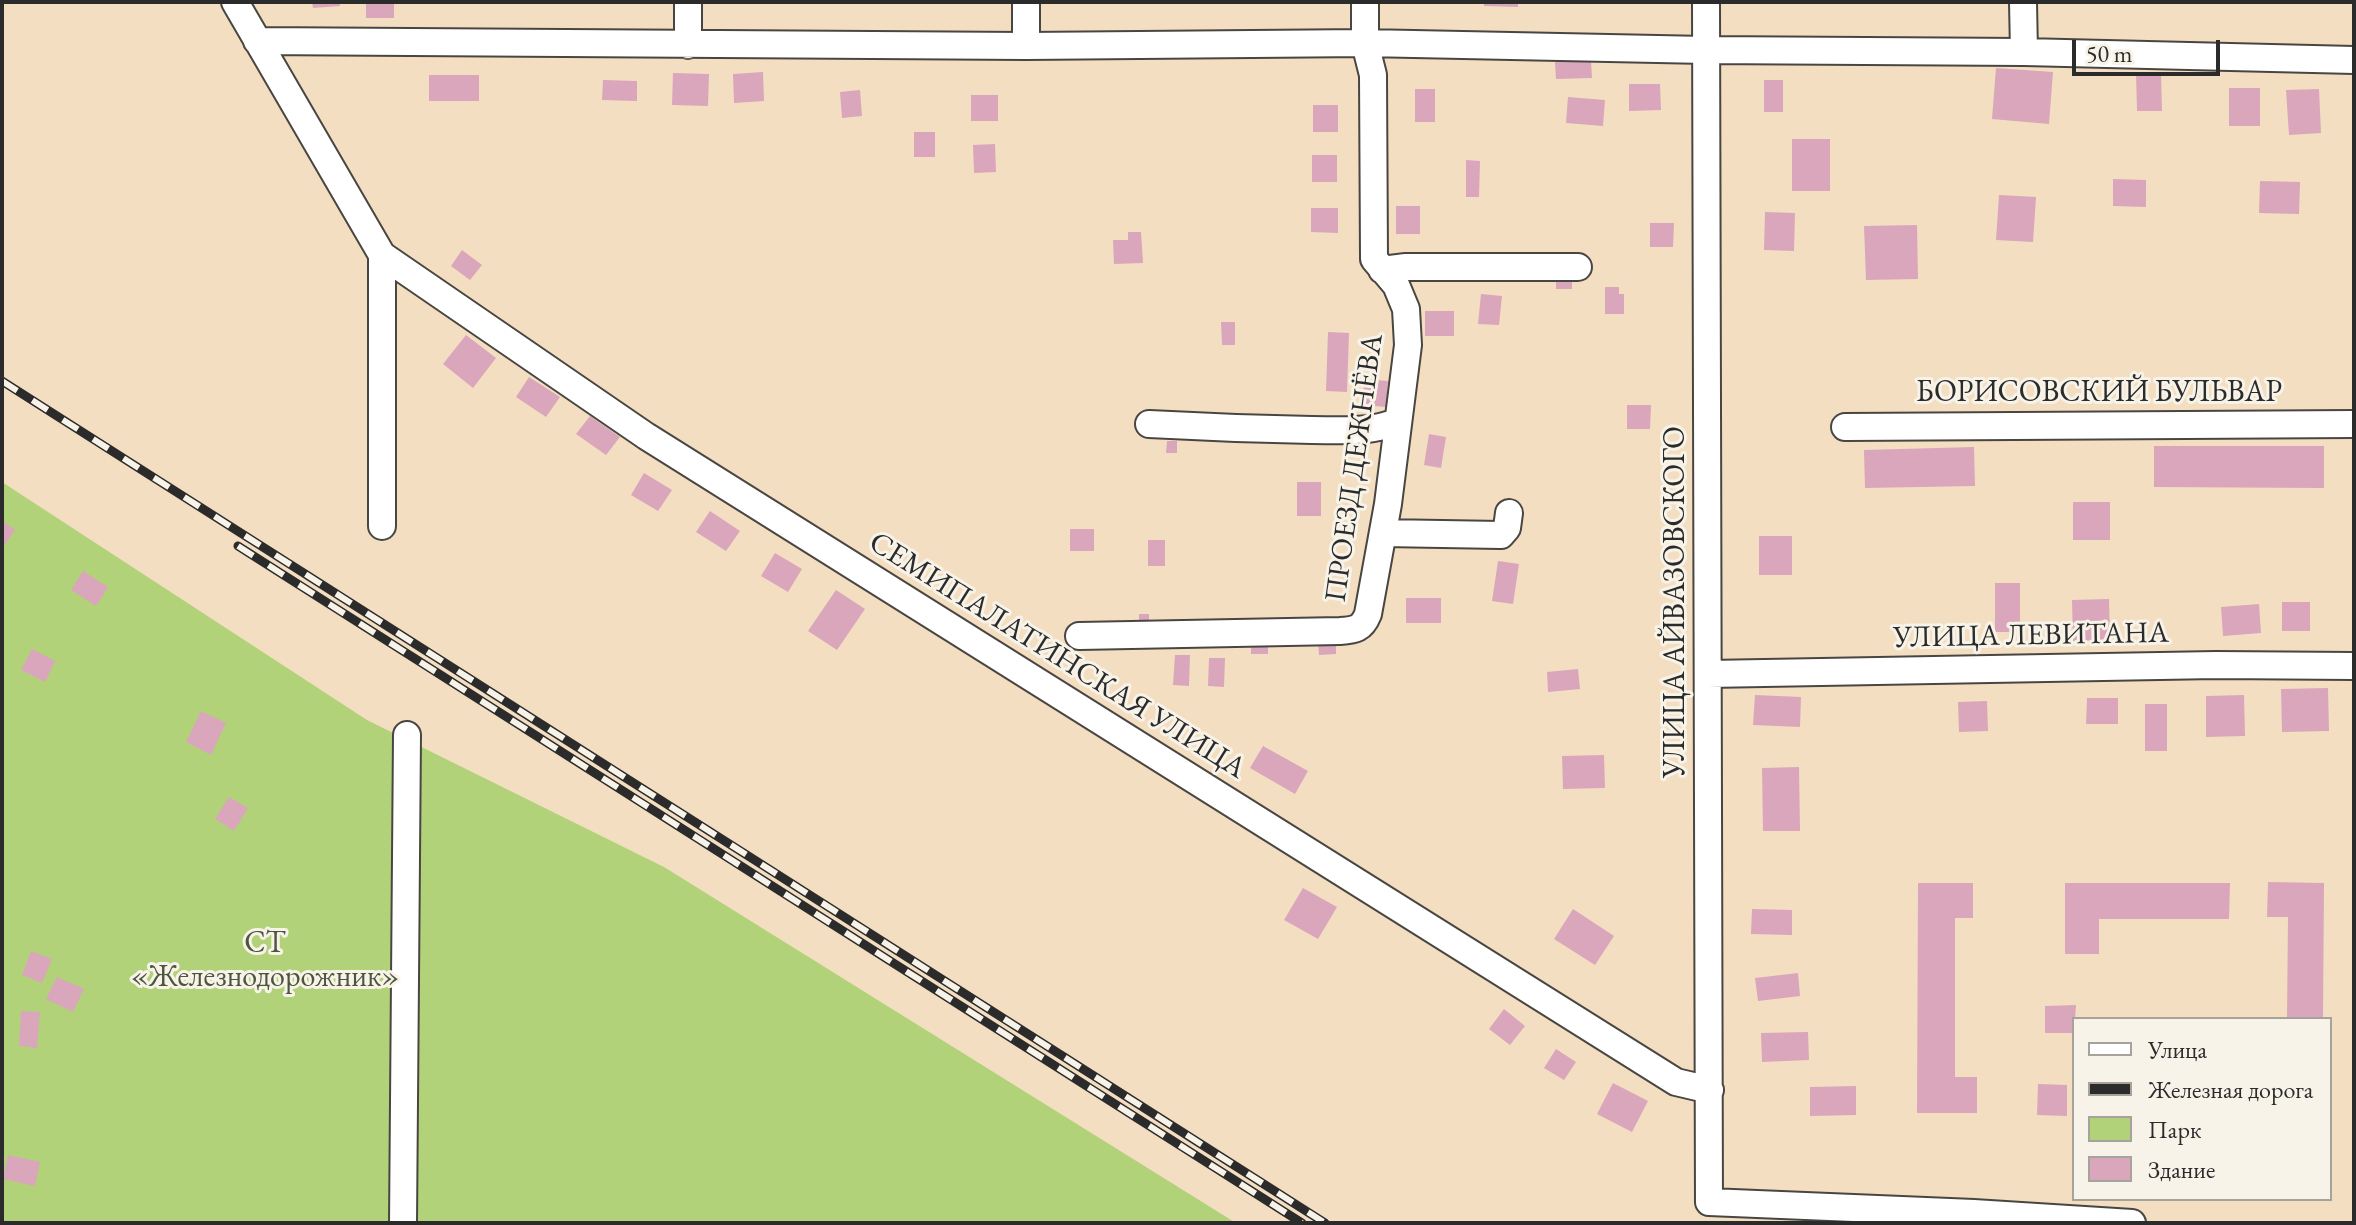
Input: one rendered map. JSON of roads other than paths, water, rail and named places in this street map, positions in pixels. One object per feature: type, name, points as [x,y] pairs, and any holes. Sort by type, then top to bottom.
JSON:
[{"type":"street","points":[[235,2],[382,255],[382,526]]},
{"type":"street","points":[[688,2],[688,45]]},
{"type":"street","points":[[1026,2],[1026,46]]},
{"type":"street","name":"ПРОЕЗД ДЕЖНЁВА","points":[[1079,636],[1340,631],[1354,630],[1364,625],[1383,533],[1408,345],[1406,309],[1396,285],[1374,259],[1373,75],[1365,43],[1365,2]]},
{"type":"street","name":"УЛИЦА АЙВАЗОВСКОГО","points":[[1706,2],[1709,1202],[2132,1223]]},
{"type":"street","points":[[2023,2],[2024,52]]},
{"type":"street","points":[[257,41],[1026,46],[1365,43],[2354,60]]},
{"type":"street","name":"СЕМИПАЛАТИНСКАЯ УЛИЦА","points":[[382,255],[646,436],[1676,1082],[1710,1090]]},
{"type":"street","points":[[1382,270],[1406,267],[1578,267]]},
{"type":"street","points":[[1149,424],[1338,430],[1384,427],[1398,421]]},
{"type":"street","name":"БОРИСОВСКИЙ БУЛЬВАР","points":[[1845,427],[2354,424]]},
{"type":"street","points":[[1383,533],[1501,535],[1507,528],[1509,513]]},
{"type":"street","name":"УЛИЦА ЛЕВИТАНА","points":[[1708,674],[2216,665],[2354,666]]},
{"type":"street","points":[[403,1223],[407,735]]},
{"type":"railway","points":[[2,381],[1325,1223]]},
{"type":"railway","points":[[238,546],[1302,1223]]},
{"type":"park label","name":"СТ «Железнодорожник»","points":[[265,961]]}]
